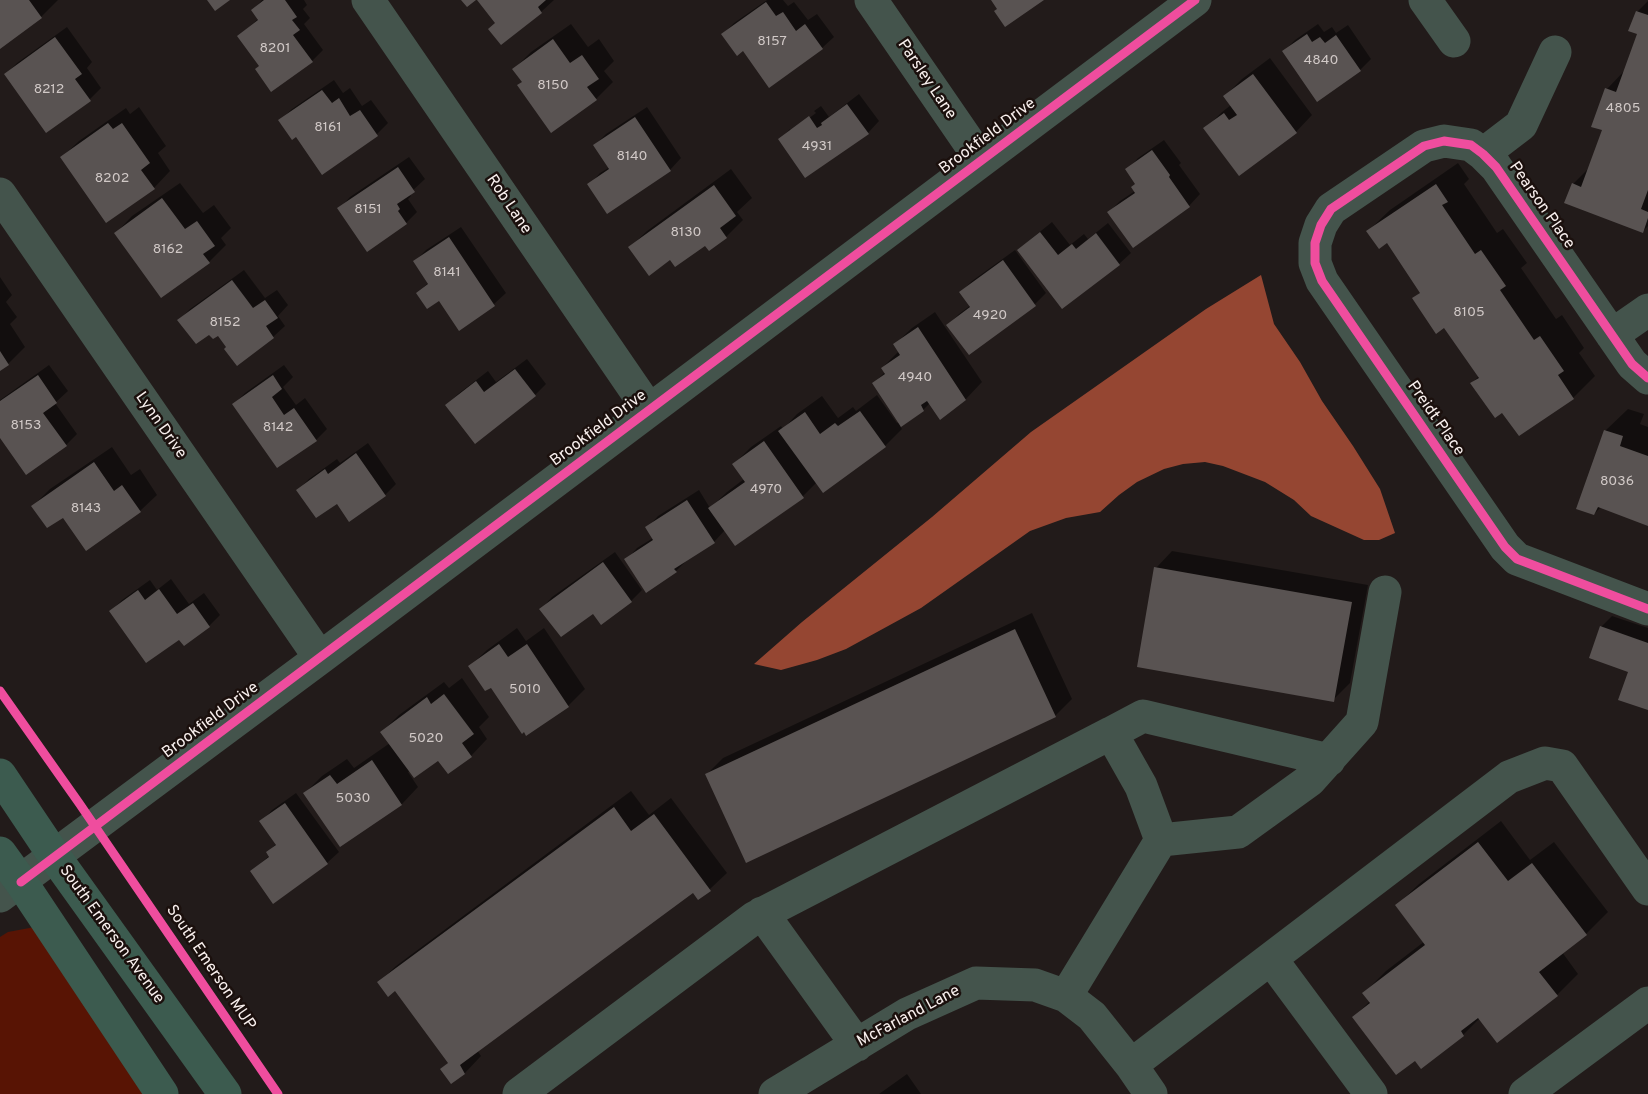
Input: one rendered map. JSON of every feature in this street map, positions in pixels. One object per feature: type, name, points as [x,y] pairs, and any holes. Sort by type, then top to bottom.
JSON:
[{"type":"main road","name":"South Emerson Avenue","points":[[0,775],[55,857],[225,1094]]},
{"type":"main road","points":[[0,853],[11,889],[162,1094]]},
{"type":"street","name":"Rob Lane","points":[[368,0],[649,410]]},
{"type":"street","name":"Parsley Lane","points":[[871,0],[981,160]]},
{"type":"street","name":"Brookfield Drive","points":[[11,889],[1195,0]]},
{"type":"street","points":[[1425,0],[1454,42]]},
{"type":"street","points":[[1483,154],[1521,125],[1555,52]]},
{"type":"street","name":"Pearson Place","points":[[1371,183],[1424,146],[1444,141],[1471,145],[1496,167],[1632,364],[1648,378]]},
{"type":"street","name":"Preidt Place","points":[[1371,183],[1331,209],[1327,218],[1320,225],[1315,243],[1315,263],[1326,290],[1505,548],[1517,559],[1648,609]]},
{"type":"street","name":"Lynn Drive","points":[[0,194],[320,658]]},
{"type":"street","points":[[1612,335],[1648,310]]},
{"type":"street","points":[[1161,840],[1238,832],[1311,780],[1362,722],[1385,592]]},
{"type":"street","points":[[519,1094],[762,913],[1143,716],[1329,760]]},
{"type":"street","points":[[1111,733],[1141,786],[1161,840]]},
{"type":"street","points":[[1131,1065],[1509,777],[1545,763],[1562,766],[1648,889]]},
{"type":"street","points":[[1066,996],[1161,840]]},
{"type":"street","points":[[762,913],[856,1045]]},
{"type":"street","points":[[1270,959],[1371,1094]]},
{"type":"street","name":"McFarland Lane","points":[[775,1094],[907,1014],[976,983],[1035,985],[1066,996],[1092,1016],[1151,1094]]},
{"type":"street","points":[[1525,1094],[1648,1004]]},
{"type":"shaded area","points":[[1261,275],[1274,324],[1380,489],[1395,533],[1379,540],[1364,540],[1311,516],[1294,500],[1265,482],[1223,466],[1205,462],[1183,464],[1164,469],[1137,482],[1100,512],[1066,518],[1030,531],[921,608],[846,649],[781,670],[754,664],[1031,432],[1206,309]]},
{"type":"shaded area","points":[[35,927],[171,1094],[0,1094],[0,937],[8,932]]},
{"type":"building","points":[[0,0],[29,0],[42,18],[0,49]]},
{"type":"building","points":[[207,0],[230,0],[215,11]]},
{"type":"building","points":[[264,0],[285,0],[297,17],[292,20],[300,30],[293,35],[313,62],[271,92],[255,69],[259,66],[237,36],[258,20],[251,10]]},
{"type":"building","points":[[461,0],[476,0],[467,7]]},
{"type":"building","points":[[477,0],[546,0],[538,7],[542,13],[501,45],[488,29],[495,23]]},
{"type":"building","points":[[991,0],[1044,0],[1005,27],[994,11],[997,9]]},
{"type":"building","points":[[766,2],[776,16],[783,12],[796,31],[805,24],[823,49],[769,88],[743,51],[737,56],[721,34]]},
{"type":"building","points":[[1636,11],[1648,15],[1648,190],[1641,209],[1648,212],[1648,218],[1643,233],[1564,203],[1572,183],[1581,187],[1602,130],[1591,127],[1605,88],[1616,92],[1637,34],[1628,31]]},
{"type":"building","points":[[1307,34],[1312,42],[1320,37],[1325,43],[1336,35],[1361,71],[1317,102],[1282,51]]},
{"type":"building","points":[[55,37],[82,74],[75,79],[91,101],[46,133],[4,74]]},
{"type":"building","points":[[553,39],[570,63],[582,55],[599,79],[587,87],[597,100],[551,133],[517,85],[522,82],[512,69]]},
{"type":"building","points":[[1253,74],[1297,133],[1239,176],[1203,128],[1224,113],[1229,120],[1237,115],[1223,96]]},
{"type":"building","points":[[322,90],[332,103],[339,98],[350,116],[360,110],[378,136],[322,175],[296,137],[292,140],[278,120]]},
{"type":"building","points":[[847,104],[869,134],[805,178],[778,139],[809,116],[817,128]]},
{"type":"building","points":[[635,117],[671,171],[607,214],[587,184],[609,169],[593,145]]},
{"type":"building","points":[[108,123],[113,129],[122,123],[150,163],[141,170],[155,189],[106,223],[60,157]]},
{"type":"building","points":[[1152,150],[1190,207],[1133,248],[1107,212],[1135,193],[1131,187],[1135,184],[1125,169]]},
{"type":"building","points":[[398,167],[415,192],[397,204],[400,209],[398,211],[407,224],[367,252],[337,208]]},
{"type":"building","points":[[1436,184],[1448,202],[1442,205],[1475,254],[1481,250],[1506,286],[1500,290],[1534,340],[1540,336],[1564,371],[1558,375],[1574,399],[1519,436],[1502,413],[1495,418],[1470,383],[1479,378],[1444,328],[1436,334],[1412,298],[1420,293],[1387,243],[1379,249],[1366,231]]},
{"type":"building","points":[[714,185],[736,216],[720,228],[727,238],[709,251],[705,246],[675,267],[670,260],[649,276],[628,247]]},
{"type":"building","points":[[162,198],[185,229],[197,221],[215,246],[203,254],[210,263],[161,298],[114,233]]},
{"type":"building","points":[[1040,232],[1058,255],[1072,244],[1076,249],[1096,233],[1120,265],[1062,309],[1017,250]]},
{"type":"building","points":[[449,237],[495,306],[459,331],[439,301],[427,309],[416,293],[428,284],[413,261]]},
{"type":"building","points":[[1003,260],[1036,306],[969,355],[946,325],[970,307],[959,292]]},
{"type":"building","points":[[232,280],[253,308],[265,300],[278,318],[266,326],[274,338],[237,366],[224,349],[226,347],[218,336],[213,339],[209,335],[196,344],[177,320]]},
{"type":"building","points":[[918,327],[966,400],[940,420],[927,401],[921,405],[924,411],[901,427],[872,383],[885,374],[881,368],[900,355],[893,344]]},
{"type":"building","points":[[0,351],[9,365],[0,371]]},
{"type":"building","points":[[515,369],[536,396],[475,444],[445,405],[476,381],[484,392]]},
{"type":"building","points":[[38,375],[57,403],[43,413],[67,446],[26,475],[0,438],[0,401]]},
{"type":"building","points":[[273,375],[282,389],[272,397],[284,415],[294,408],[317,441],[277,468],[232,404]]},
{"type":"building","points":[[860,411],[886,447],[823,493],[778,431],[805,412],[820,434],[835,423],[838,426]]},
{"type":"building","points":[[1604,430],[1623,436],[1620,446],[1648,456],[1648,526],[1598,507],[1594,515],[1576,509]]},
{"type":"building","points":[[764,441],[804,498],[735,546],[708,508],[745,482],[732,464]]},
{"type":"building","points":[[356,453],[386,496],[349,522],[337,504],[316,518],[296,490],[325,469],[328,474]]},
{"type":"building","points":[[94,462],[114,491],[122,485],[141,512],[86,551],[63,518],[47,528],[31,506]]},
{"type":"building","points":[[687,500],[715,543],[674,569],[677,572],[646,593],[624,559],[653,540],[645,527]]},
{"type":"building","points":[[603,562],[632,602],[601,625],[593,614],[561,637],[539,609]]},
{"type":"building","points":[[1154,567],[1352,602],[1334,702],[1137,667]]},
{"type":"building","points":[[159,589],[177,614],[193,603],[210,627],[184,646],[179,640],[146,663],[109,611],[138,590],[145,600]]},
{"type":"building","points":[[1600,626],[1648,643],[1648,710],[1618,700],[1628,672],[1589,658]]},
{"type":"building","points":[[1015,629],[1056,717],[746,863],[705,774]]},
{"type":"building","points":[[499,644],[508,657],[527,644],[569,707],[526,736],[524,732],[522,734],[491,688],[485,691],[468,666]]},
{"type":"building","points":[[444,694],[474,734],[462,743],[472,757],[448,774],[438,761],[414,778],[380,732],[427,697],[431,704]]},
{"type":"building","points":[[372,760],[402,805],[340,847],[303,793],[330,775],[337,784]]},
{"type":"building","points":[[285,803],[328,864],[273,904],[250,871],[269,857],[266,852],[276,845],[259,821]]},
{"type":"building","points":[[614,807],[631,831],[654,814],[711,891],[698,900],[693,893],[460,1065],[465,1074],[451,1084],[440,1069],[448,1063],[395,991],[388,997],[377,982]]},
{"type":"building","points":[[1478,842],[1508,881],[1532,863],[1587,935],[1539,972],[1558,996],[1497,1043],[1478,1018],[1461,1031],[1464,1036],[1421,1069],[1415,1061],[1396,1075],[1352,1017],[1370,1003],[1362,993],[1425,945],[1395,905]]},
{"type":"cycle path","points":[[21,882],[1195,0]]},
{"type":"cycle path","points":[[1648,378],[1632,364],[1496,167],[1471,145],[1444,141],[1424,146],[1331,209],[1321,225],[1315,243],[1315,263],[1322,281],[1505,547],[1517,559],[1648,609]]},
{"type":"cycle path","name":"South Emerson MUP","points":[[0,691],[278,1094]]}]
